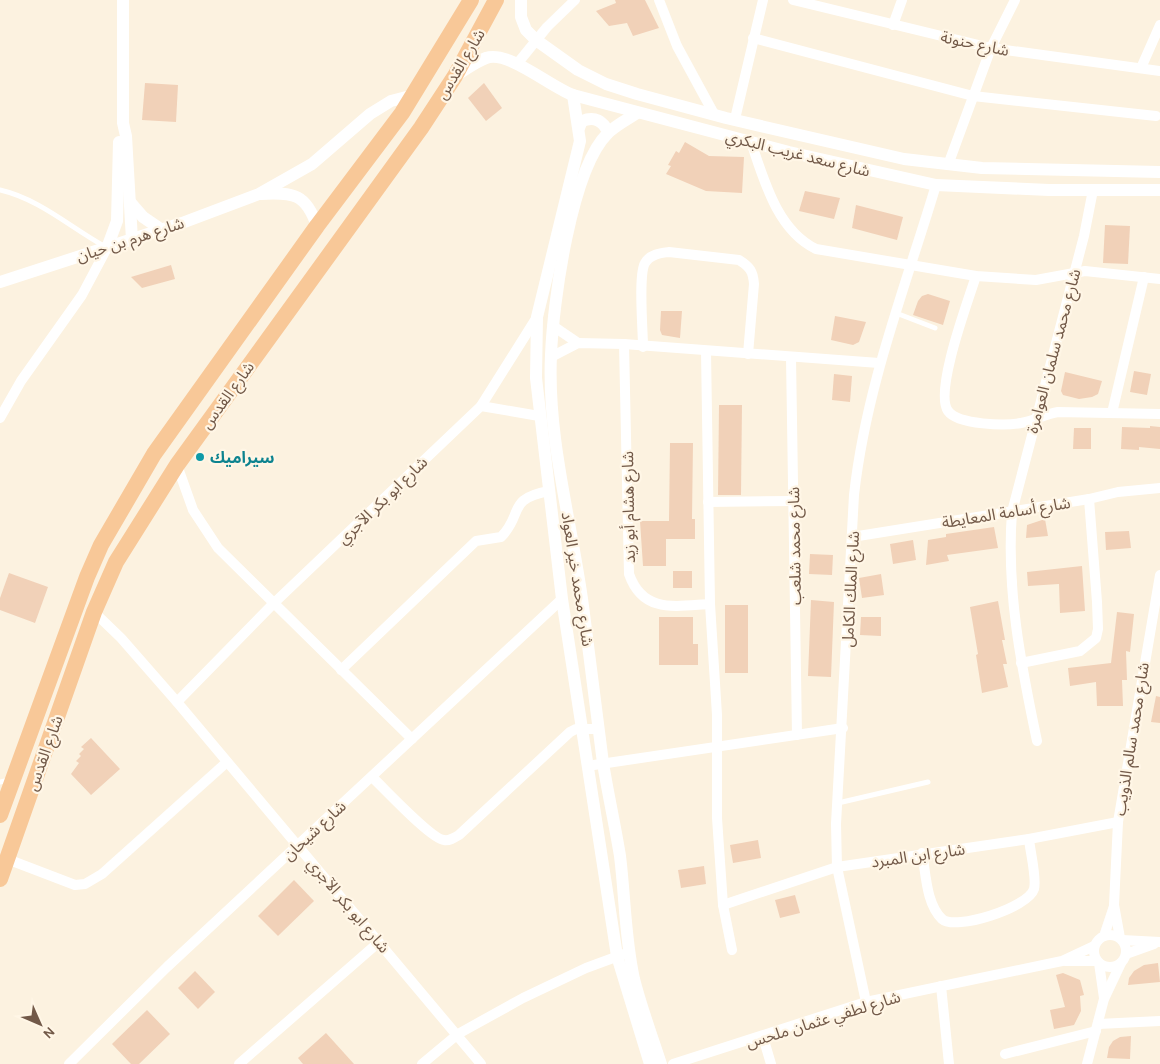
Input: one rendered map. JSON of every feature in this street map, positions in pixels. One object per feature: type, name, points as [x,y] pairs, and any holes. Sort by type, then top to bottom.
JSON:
[{"type":"highway","name":"شارع القدس","points":[[0,815],[6,781],[73,609],[102,546],[154,454],[414,95],[471,0]]},
{"type":"highway","name":"شارع القدس","points":[[0,879],[94,612],[116,562],[177,465],[421,128],[455,76],[496,0]]},
{"type":"street","points":[[123,0],[123,123],[126,136],[132,240]]},
{"type":"street","name":"شارع سعد غريب البكري","points":[[521,0],[521,17],[526,30],[536,40],[578,70],[606,84],[714,114],[871,152],[948,165],[1040,170],[1160,172]]},
{"type":"street","points":[[517,64],[536,40],[575,0]]},
{"type":"street","points":[[659,0],[677,46],[714,114]]},
{"type":"street","points":[[735,119],[763,0]]},
{"type":"street","name":"شارع حنونة","points":[[793,0],[991,48],[1160,71]]},
{"type":"street","points":[[893,25],[902,0]]},
{"type":"street","points":[[948,165],[991,48],[1015,0]]},
{"type":"street","points":[[1141,68],[1160,25]]},
{"type":"street","points":[[753,38],[973,96],[1156,116]]},
{"type":"street","name":"شارع سعد غريب البكري","points":[[455,76],[486,58],[503,56],[557,89],[573,95],[797,154],[936,184],[969,188],[1160,190]]},
{"type":"street","name":"شارع هرم بن حيان","points":[[0,282],[162,230],[259,194],[312,164],[370,114],[392,101],[414,95]]},
{"type":"street","name":"شارع محمد خير العواد","points":[[573,95],[580,141],[537,317],[536,378],[548,491],[581,730],[624,954],[650,1064]]},
{"type":"street","name":"شارع محمد خير العواد","points":[[637,113],[608,132],[591,158],[565,240],[553,326],[551,356],[556,442],[578,570],[603,764],[619,855],[624,954],[636,984],[661,1064]]},
{"type":"street","points":[[578,128],[582,121],[594,119],[604,124],[608,132]]},
{"type":"street","points":[[0,418],[21,381],[82,295],[107,248],[117,221],[119,136],[123,123]]},
{"type":"street","points":[[750,142],[764,180],[781,216],[794,235],[803,243],[816,249],[976,276],[1036,280],[1085,271],[1160,279]]},
{"type":"street","name":"شارع الملك الكامل","points":[[866,1002],[837,867],[838,802],[852,537],[859,453],[879,363],[912,265],[936,184]]},
{"type":"street","name":"شارع محمد سلمان العوامرة","points":[[1037,741],[1021,663],[1012,587],[1012,512],[1094,190]]},
{"type":"street","name":"شارع هرم بن حيان","points":[[259,194],[287,194],[304,200],[309,206],[318,226]]},
{"type":"street","points":[[130,202],[143,217],[162,230]]},
{"type":"street","points":[[643,347],[642,271],[649,258],[658,253],[669,252],[739,260],[748,266],[753,273],[754,284],[748,354]]},
{"type":"street","points":[[976,276],[944,382],[945,405],[953,416],[978,422],[1022,423],[1058,412],[1160,414]]},
{"type":"street","points":[[1112,414],[1144,278]]},
{"type":"street","name":"شارع ابو بكر الآجري","points":[[177,702],[273,604],[481,406],[537,317]]},
{"type":"street","points":[[553,326],[578,343]]},
{"type":"street","points":[[551,356],[578,343],[624,344],[643,347],[879,363]]},
{"type":"street","name":"شارع هشام أبو زيد","points":[[624,344],[629,574],[634,587],[652,603],[665,606],[710,604]]},
{"type":"street","points":[[706,351],[710,604],[717,715],[717,818],[723,906],[732,950]]},
{"type":"street","name":"شارع محمد شلعب","points":[[791,357],[797,735]]},
{"type":"street","points":[[481,406],[540,416]]},
{"type":"street","points":[[177,465],[199,522],[218,548],[412,739]]},
{"type":"street","name":"شارع أسامة المعايطة","points":[[852,537],[1089,499],[1118,492],[1160,488]]},
{"type":"street","points":[[342,670],[476,541],[501,537],[523,499],[530,494],[548,491]]},
{"type":"street","points":[[1021,663],[1080,650],[1096,638],[1098,629],[1097,602],[1089,499]]},
{"type":"street","points":[[708,502],[793,501]]},
{"type":"street","name":"شارع محمد سالم الذويب","points":[[1121,939],[1114,905],[1118,822],[1160,577]]},
{"type":"street","name":"شارع شيحان","points":[[69,1064],[167,967],[562,599]]},
{"type":"street","name":"شارع ابو بكر الآجري","points":[[94,612],[121,638],[177,702],[458,1034],[481,1064]]},
{"type":"street","points":[[587,766],[843,728]]},
{"type":"street","points":[[372,777],[428,831],[443,840],[451,839],[458,835],[570,732],[599,729]]},
{"type":"street","points":[[7,859],[75,885],[85,884],[102,874],[227,762]]},
{"type":"street","name":"شارع ابن المبرد","points":[[723,906],[837,867],[922,853],[1029,839],[1118,822]]},
{"type":"street","points":[[922,853],[933,907],[943,920],[953,924],[1014,908],[1026,900],[1034,885],[1029,839]]},
{"type":"street","name":"شارع محمد سالم الذويب","points":[[1104,936],[1114,905]]},
{"type":"street","points":[[1104,999],[1094,946],[1104,936],[1112,934],[1121,939],[1160,942]]},
{"type":"street","points":[[1087,1064],[1104,999],[1124,958],[1121,939]]},
{"type":"street","points":[[239,1064],[379,942]]},
{"type":"street","points":[[1098,962],[1106,967],[1114,967],[1124,958],[1160,942]]},
{"type":"street","name":"شارع لطفي عثمان ملحس","points":[[673,1064],[763,1037],[866,1002],[1062,960],[1094,946]]},
{"type":"street","points":[[422,1064],[458,1034],[523,998],[586,968],[624,954]]},
{"type":"street","name":"شارع لطفي عثمان ملحس","points":[[1062,960],[1098,962]]},
{"type":"street","points":[[941,986],[949,1064]]},
{"type":"street","points":[[1005,1054],[1097,1027],[1160,1021]]},
{"type":"street","points":[[763,1037],[771,1064]]},
{"type":"lane","points":[[0,190],[16,194],[35,203],[74,230],[107,248]]},
{"type":"lane","points":[[896,312],[935,328]]},
{"type":"lane","points":[[838,802],[928,782]]},
{"type":"building","points":[[615,0],[645,0],[659,28],[633,36],[627,23],[609,26],[596,11],[616,3]]},
{"type":"building","points":[[145,83],[178,85],[176,122],[142,120]]},
{"type":"building","points":[[484,83],[502,108],[486,121],[468,98]]},
{"type":"building","points":[[685,142],[709,156],[744,157],[742,193],[706,191],[666,174],[671,166],[668,165],[676,151],[679,153]]},
{"type":"building","points":[[805,191],[840,198],[834,219],[799,211]]},
{"type":"building","points":[[856,205],[903,217],[897,240],[852,228]]},
{"type":"building","points":[[1105,225],[1130,226],[1128,264],[1103,263]]},
{"type":"building","points":[[171,265],[175,279],[142,288],[131,277]]},
{"type":"building","points":[[928,294],[950,301],[943,325],[913,315],[918,301],[922,296]]},
{"type":"building","points":[[661,311],[682,311],[680,338],[662,335],[660,330]]},
{"type":"building","points":[[835,316],[866,322],[859,342],[853,345],[831,340]]},
{"type":"building","points":[[1134,371],[1151,374],[1147,395],[1130,392]]},
{"type":"building","points":[[1065,372],[1102,381],[1098,394],[1079,399],[1063,395],[1061,391]]},
{"type":"building","points":[[834,374],[852,376],[850,402],[832,400]]},
{"type":"building","points":[[719,405],[742,405],[741,495],[718,495]]},
{"type":"building","points":[[1150,426],[1160,427],[1160,449],[1139,447],[1139,450],[1121,449],[1122,427],[1150,428]]},
{"type":"building","points":[[1074,428],[1091,428],[1091,449],[1073,449]]},
{"type":"building","points":[[670,443],[693,443],[692,519],[695,519],[695,539],[666,539],[666,566],[643,566],[640,521],[669,521]]},
{"type":"building","points":[[1045,519],[1048,536],[1026,538],[1027,525]]},
{"type":"building","points":[[994,527],[998,548],[947,555],[949,561],[926,565],[928,540],[946,537],[946,534]]},
{"type":"building","points":[[1129,531],[1131,548],[1106,550],[1105,532]]},
{"type":"building","points":[[913,540],[916,560],[893,564],[890,544]]},
{"type":"building","points":[[810,554],[833,555],[832,575],[809,574]]},
{"type":"building","points":[[1082,566],[1085,611],[1060,613],[1059,584],[1028,586],[1027,572]]},
{"type":"building","points":[[673,571],[692,571],[692,588],[673,588]]},
{"type":"building","points":[[9,573],[48,587],[35,623],[0,610],[0,598]]},
{"type":"building","points":[[881,574],[884,595],[862,598],[859,578]]},
{"type":"building","points":[[811,600],[834,602],[831,677],[808,676]]},
{"type":"building","points":[[998,601],[1005,640],[1002,640],[1007,664],[1003,664],[1008,687],[982,693],[970,607]]},
{"type":"building","points":[[725,605],[748,605],[748,673],[725,673]]},
{"type":"building","points":[[1117,612],[1134,614],[1130,652],[1126,651],[1127,680],[1122,680],[1123,706],[1097,706],[1096,682],[1070,686],[1068,668],[1111,663]]},
{"type":"building","points":[[659,617],[693,617],[693,644],[698,644],[698,665],[659,665]]},
{"type":"building","points":[[861,617],[881,617],[881,636],[860,635]]},
{"type":"building","points":[[1156,696],[1160,697],[1160,723],[1151,722]]},
{"type":"building","points":[[91,738],[120,769],[91,795],[71,774],[79,763],[76,761],[84,749],[81,747]]},
{"type":"building","points":[[758,840],[761,858],[733,863],[730,845]]},
{"type":"building","points":[[704,866],[706,884],[681,888],[678,870]]},
{"type":"building","points":[[294,880],[314,901],[278,936],[258,916]]},
{"type":"building","points":[[795,895],[800,913],[780,918],[775,900]]},
{"type":"building","points":[[1158,963],[1160,982],[1128,985],[1129,978],[1134,971],[1144,965]]},
{"type":"building","points":[[195,971],[215,992],[198,1009],[178,988]]},
{"type":"building","points":[[1063,973],[1080,980],[1084,995],[1080,996],[1081,1011],[1074,1025],[1054,1029],[1050,1010],[1065,1007],[1056,975]]},
{"type":"building","points":[[147,1010],[170,1034],[139,1064],[131,1064],[112,1044]]},
{"type":"building","points":[[326,1033],[354,1064],[303,1064],[298,1058]]},
{"type":"building","points":[[1131,1036],[1130,1059],[1107,1058],[1109,1047],[1113,1041],[1120,1037]]},
{"type":"place","name":"سيراميك","points":[[200,457]]}]
